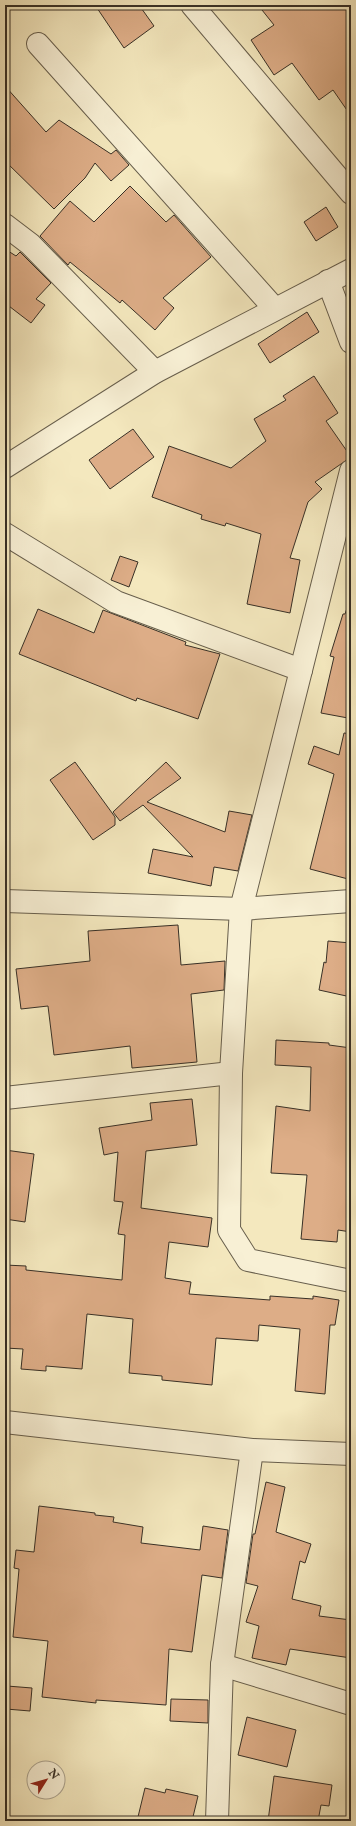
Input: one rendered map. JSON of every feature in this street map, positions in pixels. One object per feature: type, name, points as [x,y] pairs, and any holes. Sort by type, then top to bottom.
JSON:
[{"type":"street","points":[[192,5],[351,193]]},
{"type":"street","points":[[38,44],[275,309]]},
{"type":"street","points":[[5,224],[30,244],[155,372]]},
{"type":"street","points":[[5,467],[155,372],[351,270]]},
{"type":"street","points":[[328,281],[351,342]]},
{"type":"street","points":[[351,471],[241,909],[231,1073],[229,1230],[248,1260],[351,1281]]},
{"type":"street","points":[[5,534],[116,602],[301,670]]},
{"type":"street","points":[[5,901],[241,909],[351,901]]},
{"type":"street","points":[[5,1098],[231,1073]]},
{"type":"street","points":[[5,1422],[252,1450],[351,1454]]},
{"type":"street","points":[[217,1821],[222,1665],[252,1450]]},
{"type":"street","points":[[222,1665],[351,1704]]},
{"type":"building","points":[[95,5],[139,5],[154,26],[124,48]]},
{"type":"building","points":[[258,5],[351,5],[351,116],[333,90],[319,100],[292,63],[274,75],[251,40],[274,25]]},
{"type":"building","points":[[5,86],[46,132],[59,120],[111,154],[116,150],[129,165],[111,181],[95,163],[85,178],[54,209],[5,161]]},
{"type":"building","points":[[130,186],[166,222],[174,215],[211,257],[163,298],[174,308],[155,330],[122,300],[120,303],[70,262],[68,265],[40,236],[70,201],[94,222]]},
{"type":"building","points":[[326,207],[338,227],[316,241],[304,222]]},
{"type":"building","points":[[5,249],[16,256],[20,252],[51,283],[36,299],[45,305],[31,323],[5,303]]},
{"type":"building","points":[[307,312],[319,332],[270,363],[258,344]]},
{"type":"building","points":[[314,376],[338,413],[326,421],[351,457],[315,482],[322,489],[308,502],[290,558],[300,560],[290,613],[247,604],[261,534],[226,523],[225,526],[201,519],[202,515],[152,497],[169,446],[231,468],[266,441],[254,419],[286,400],[283,396]]},
{"type":"building","points":[[133,429],[154,457],[110,489],[89,460]]},
{"type":"building","points":[[120,556],[138,562],[129,587],[111,580]]},
{"type":"building","points":[[348,605],[351,605],[351,703],[348,718],[321,713],[334,657],[330,656],[343,614],[345,614]]},
{"type":"building","points":[[38,609],[94,633],[103,610],[186,642],[185,645],[220,654],[198,719],[137,698],[136,701],[19,654]]},
{"type":"building","points":[[344,733],[351,734],[351,867],[348,879],[310,869],[334,774],[308,764],[314,746],[339,755]]},
{"type":"building","points":[[75,762],[115,817],[115,825],[93,840],[50,780]]},
{"type":"building","points":[[166,762],[181,778],[147,802],[225,832],[229,811],[252,815],[238,871],[214,867],[211,886],[148,873],[153,849],[193,857],[143,805],[120,821],[113,812]]},
{"type":"building","points":[[178,925],[181,965],[225,961],[224,990],[191,994],[197,1062],[132,1068],[130,1046],[54,1055],[48,1006],[21,1009],[16,969],[90,961],[88,931]]},
{"type":"building","points":[[328,941],[351,943],[351,997],[319,990],[324,962],[326,963]]},
{"type":"building","points":[[276,1040],[329,1043],[329,1045],[351,1048],[351,1232],[338,1230],[337,1242],[301,1239],[307,1175],[271,1173],[276,1106],[310,1111],[311,1067],[275,1065]]},
{"type":"building","points":[[192,1099],[197,1145],[146,1151],[141,1208],[212,1218],[208,1247],[169,1242],[165,1278],[191,1282],[189,1294],[270,1300],[270,1296],[313,1299],[313,1296],[339,1300],[335,1325],[330,1325],[325,1394],[295,1391],[300,1329],[259,1325],[258,1341],[216,1338],[212,1385],[162,1380],[162,1376],[129,1373],[133,1319],[87,1314],[82,1369],[46,1366],[46,1371],[21,1369],[23,1349],[5,1348],[5,1265],[26,1266],[26,1270],[122,1280],[125,1235],[118,1234],[123,1202],[114,1201],[118,1152],[104,1155],[99,1128],[152,1120],[150,1103]]},
{"type":"building","points":[[5,1150],[34,1154],[25,1222],[5,1219]]},
{"type":"building","points":[[266,1482],[285,1487],[276,1532],[311,1544],[305,1563],[300,1561],[292,1599],[321,1606],[319,1616],[351,1620],[351,1658],[290,1649],[286,1665],[252,1658],[259,1626],[246,1622],[258,1586],[246,1583],[253,1534],[255,1534]]},
{"type":"building","points":[[39,1506],[95,1513],[95,1515],[114,1517],[113,1522],[143,1527],[141,1543],[200,1550],[203,1526],[228,1530],[222,1578],[202,1575],[192,1652],[169,1649],[166,1705],[96,1700],[96,1703],[42,1697],[48,1641],[13,1637],[19,1569],[14,1568],[16,1550],[34,1552]]},
{"type":"building","points":[[7,1686],[32,1688],[30,1711],[6,1709]]},
{"type":"building","points":[[171,1699],[208,1700],[208,1723],[170,1721]]},
{"type":"building","points":[[247,1717],[296,1730],[287,1767],[238,1755]]},
{"type":"building","points":[[274,1776],[332,1785],[329,1806],[321,1805],[318,1821],[268,1821]]},
{"type":"building","points":[[145,1788],[165,1793],[166,1789],[198,1796],[192,1821],[137,1821]]}]
